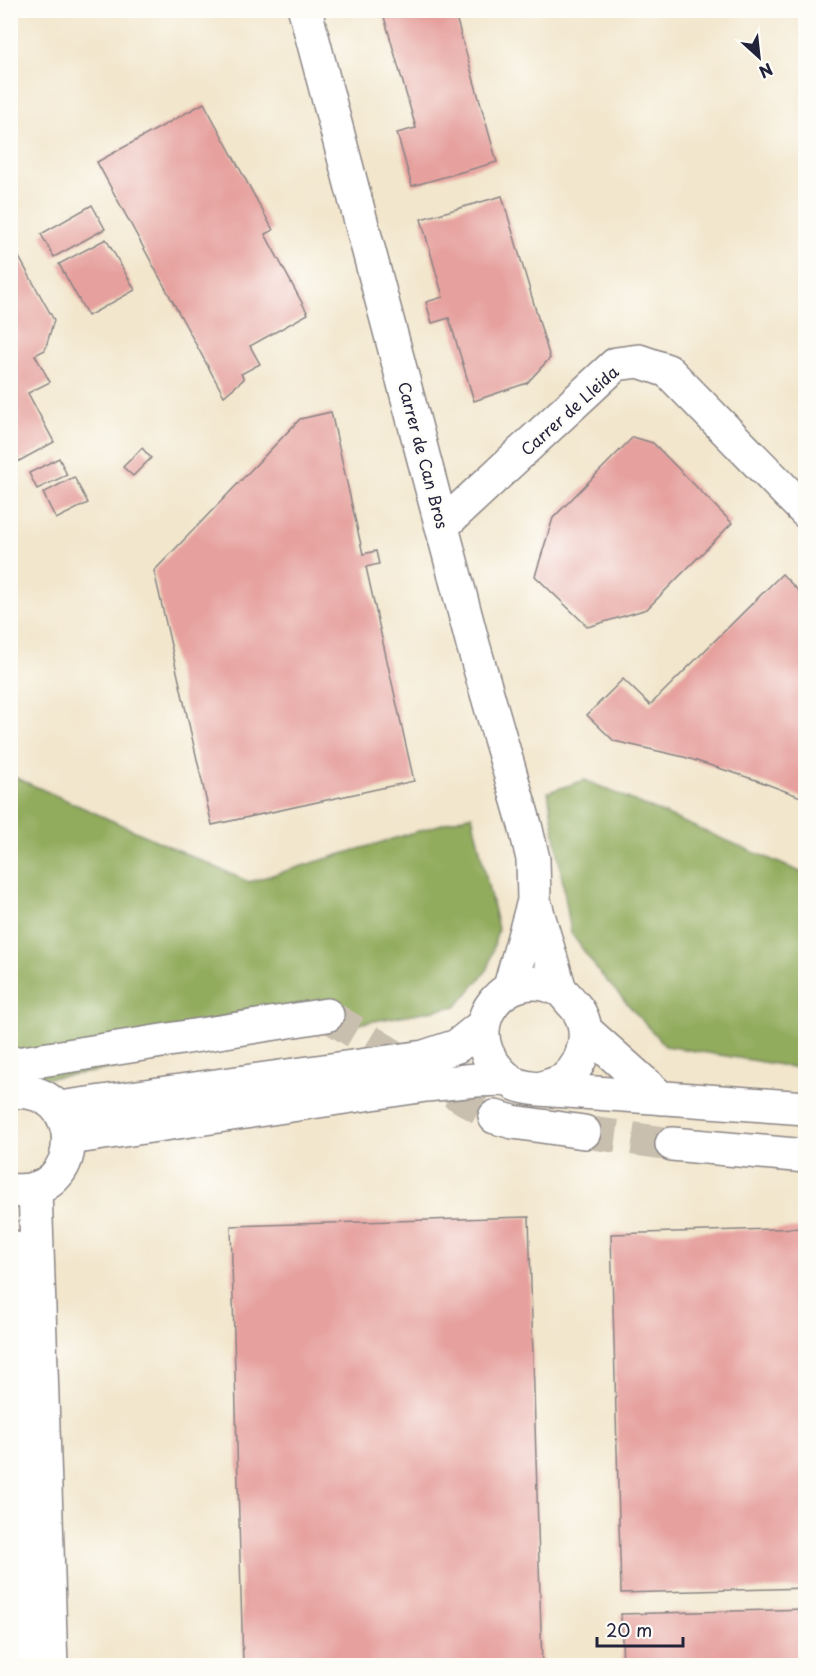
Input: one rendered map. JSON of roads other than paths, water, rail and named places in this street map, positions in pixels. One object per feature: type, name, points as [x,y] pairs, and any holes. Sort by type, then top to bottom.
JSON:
[{"type":"street","name":"Carrer de Can Bros","points":[[305,10],[474,648],[533,859],[534,901],[560,990]]},
{"type":"street","name":"Carrer de Lleida","points":[[443,525],[616,364],[639,361],[668,371],[806,512]]},
{"type":"street","name":"Carrer de Can Bros","points":[[510,987],[534,901]]},
{"type":"street","points":[[539,1089],[563,1081],[577,1066],[585,1049],[585,1030],[578,1010],[560,990],[538,983],[510,987],[488,1011],[482,1026],[483,1041],[487,1056],[506,1079],[520,1087],[539,1089],[661,1098],[806,1108]]},
{"type":"street","points":[[10,1065],[327,1015]]},
{"type":"street","points":[[64,1123],[424,1057],[457,1046],[482,1026]]},
{"type":"street","points":[[585,1030],[661,1098]]},
{"type":"street","points":[[64,1123],[476,1080],[506,1079]]},
{"type":"street","points":[[10,1092],[27,1091],[41,1096],[64,1123],[68,1157],[61,1170],[50,1182],[23,1189],[51,1665]]},
{"type":"street","points":[[495,1117],[513,1122],[584,1132]]},
{"type":"street","points":[[672,1144],[806,1156]]},
{"type":"street","points":[[10,1246],[21,1541],[23,1665]]},
{"type":"tunnel","points":[[327,1015],[495,1117]]},
{"type":"tunnel","points":[[584,1132],[672,1144]]}]
